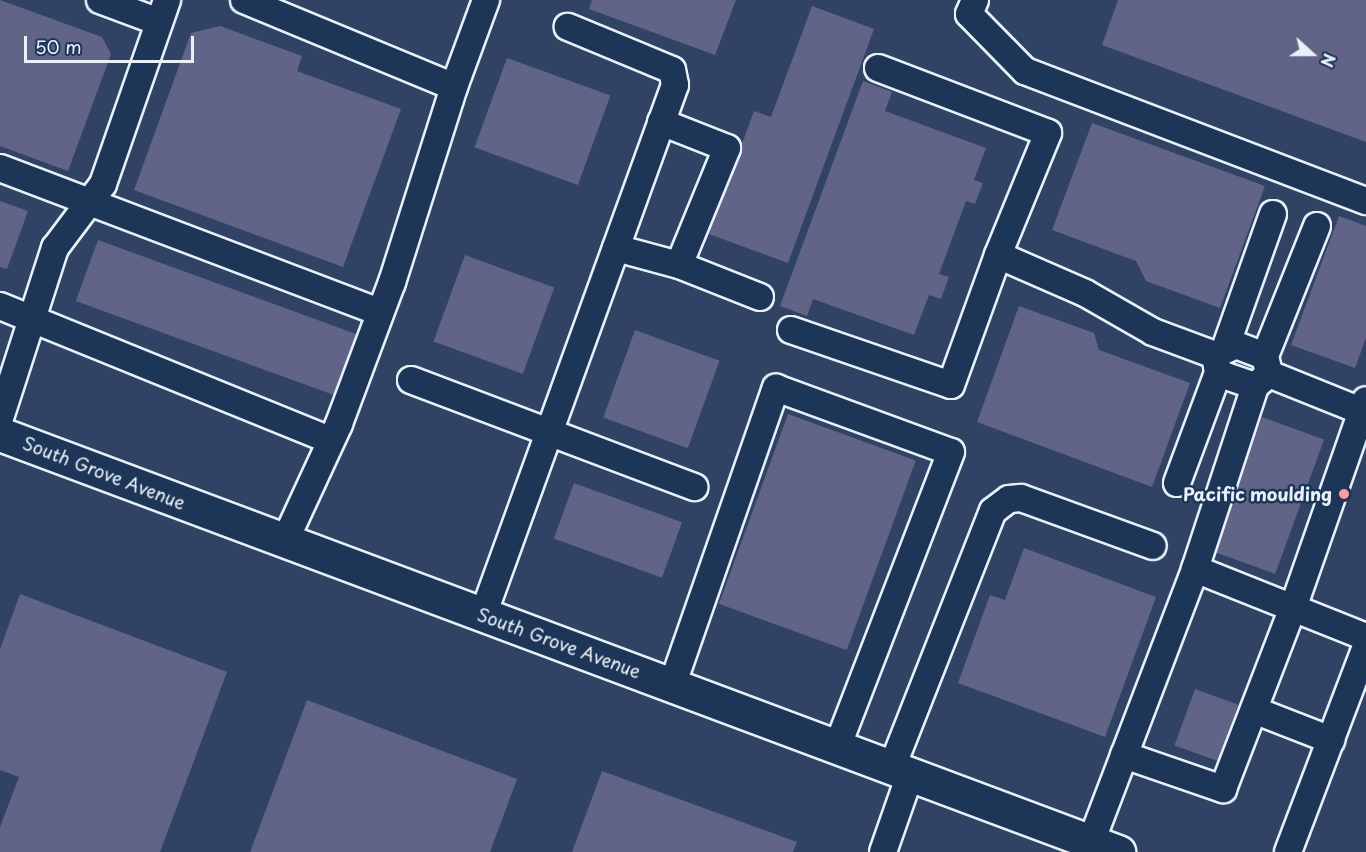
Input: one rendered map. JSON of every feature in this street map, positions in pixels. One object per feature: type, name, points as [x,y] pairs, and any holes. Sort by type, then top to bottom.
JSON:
[{"type":"main road","name":"South Grove Avenue","points":[[0,434],[1105,847]]},
{"type":"street","points":[[0,418],[55,248],[103,184],[163,11],[100,0]]},
{"type":"street","points":[[244,0],[454,87]]},
{"type":"street","points":[[285,541],[330,440],[380,312],[454,87],[486,0]]},
{"type":"street","points":[[975,0],[969,14],[1025,71],[1366,201]]},
{"type":"street","points":[[483,615],[675,85],[672,70],[568,27]]},
{"type":"street","points":[[791,330],[951,385],[998,255],[1048,133],[878,68]]},
{"type":"street","points":[[661,122],[727,148],[679,265]]},
{"type":"street","points":[[0,168],[380,312]]},
{"type":"street","points":[[1177,483],[1219,358],[1274,214]]},
{"type":"street","points":[[1105,847],[1124,755],[1196,569],[1263,372],[1317,226]]},
{"type":"street","points":[[616,248],[679,265],[760,297]]},
{"type":"street","points":[[998,255],[1085,293],[1153,332],[1219,358],[1365,408],[1293,608],[1223,789],[1124,755]]},
{"type":"street","points":[[0,306],[33,316],[330,440]]},
{"type":"street","points":[[1219,358],[1263,372]]},
{"type":"street","points":[[411,380],[694,487]]},
{"type":"street","points":[[672,686],[776,388],[951,452],[837,747]]},
{"type":"street","points":[[883,852],[901,771],[993,511],[1009,499],[1021,498],[1153,546]]},
{"type":"street","points":[[1196,569],[1366,637]]},
{"type":"street","points":[[1288,852],[1331,740],[1359,689],[1366,647]]},
{"type":"street","points":[[1254,710],[1331,740]]},
{"type":"shaded area","points":[[0,0],[1366,0],[1366,852],[0,852]]},
{"type":"building","points":[[0,0],[102,37],[111,54],[68,171],[0,146]]},
{"type":"building","points":[[592,0],[736,0],[715,55],[589,9]]},
{"type":"building","points":[[1118,0],[1366,0],[1366,142],[1102,45]]},
{"type":"building","points":[[812,6],[874,29],[788,263],[709,234],[754,111],[771,117]]},
{"type":"building","points":[[220,26],[302,56],[297,71],[401,109],[343,267],[134,190],[191,33]]},
{"type":"building","points":[[507,58],[610,96],[578,185],[475,147]]},
{"type":"building","points":[[863,81],[892,92],[885,111],[986,148],[974,180],[983,183],[975,204],[966,201],[939,274],[949,277],[941,299],[929,295],[914,335],[813,299],[807,316],[780,306]]},
{"type":"building","points":[[1092,123],[1265,186],[1220,308],[1146,281],[1136,261],[1052,230]]},
{"type":"building","points":[[0,201],[28,211],[7,269],[0,267]]},
{"type":"building","points":[[1339,216],[1366,226],[1366,338],[1355,368],[1291,345]]},
{"type":"building","points":[[98,240],[360,335],[338,397],[76,301]]},
{"type":"building","points":[[465,255],[554,287],[523,374],[434,341]]},
{"type":"building","points":[[1019,306],[1094,333],[1099,350],[1190,383],[1152,487],[977,422]]},
{"type":"building","points":[[635,330],[720,361],[688,448],[603,417]]},
{"type":"building","points":[[788,414],[916,461],[847,650],[719,604]]},
{"type":"building","points":[[1262,417],[1324,440],[1275,574],[1213,551]]},
{"type":"building","points":[[574,483],[682,522],[662,578],[554,538]]},
{"type":"building","points":[[1024,548],[1156,597],[1105,737],[958,683],[990,595],[1005,600]]},
{"type":"building","points":[[20,594],[227,672],[160,852],[0,852],[0,827],[19,777],[0,770],[0,649]]},
{"type":"building","points":[[1195,689],[1238,705],[1218,761],[1174,745]]},
{"type":"building","points":[[307,700],[517,779],[490,852],[250,852]]},
{"type":"building","points":[[602,771],[797,842],[793,852],[572,852]]},
{"type":"place","name":"Pacific moulding","points":[[1344,494]]}]
